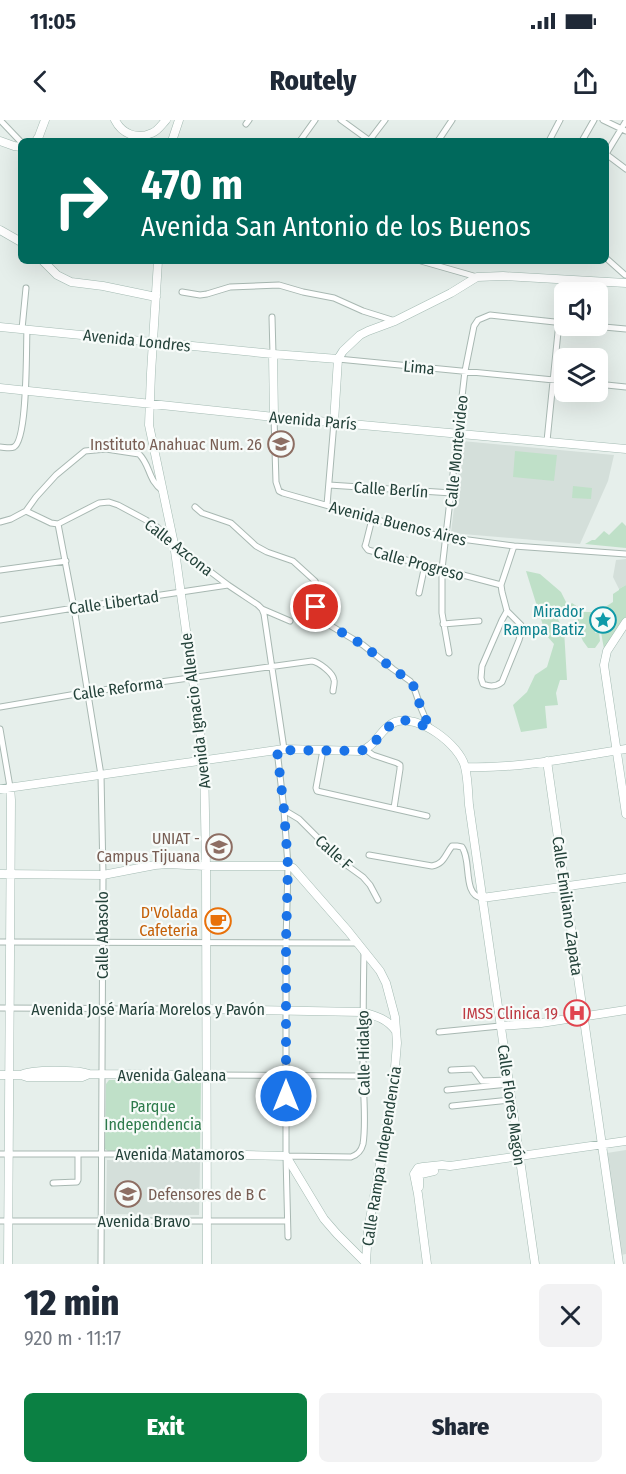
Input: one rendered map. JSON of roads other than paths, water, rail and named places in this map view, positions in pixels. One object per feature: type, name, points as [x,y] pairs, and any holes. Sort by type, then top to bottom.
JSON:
[{"type":"street","points":[[0,120],[18,139]]},
{"type":"street","points":[[37,138],[45,120]]},
{"type":"street","points":[[115,120],[119,128],[125,132],[140,136],[155,132],[165,121],[176,131],[185,120]]},
{"type":"street","points":[[302,138],[315,120]]},
{"type":"street","points":[[341,120],[365,138]]},
{"type":"street","points":[[371,138],[385,120]]},
{"type":"street","points":[[440,138],[453,120]]},
{"type":"street","points":[[551,138],[560,120]]},
{"type":"street","points":[[584,138],[594,120]]},
{"type":"street","points":[[603,120],[624,130]]},
{"type":"street","points":[[609,150],[624,130],[626,121]]},
{"type":"street","points":[[0,141],[18,147]]},
{"type":"street","points":[[609,156],[626,168]]},
{"type":"street","points":[[0,230],[18,240]]},
{"type":"street","points":[[609,261],[625,278]]},
{"type":"street","points":[[46,264],[57,275],[71,282],[156,297]]},
{"type":"street","name":"Avenida Ignacio Allende","points":[[158,264],[149,425],[174,544],[204,760],[207,866],[207,1264]]},
{"type":"street","points":[[432,264],[477,277],[625,278]]},
{"type":"street","points":[[327,506],[338,359],[343,351],[360,335],[395,321],[451,293],[477,277]]},
{"type":"street","points":[[182,292],[200,295],[230,287],[279,285],[334,298],[363,312],[395,321]]},
{"type":"street","points":[[0,447],[10,448],[19,441],[24,415],[26,288]]},
{"type":"street","name":"Calle Montevideo","points":[[449,654],[441,604],[442,569],[465,371],[474,326],[482,317],[499,315],[554,321]]},
{"type":"street","points":[[272,317],[274,417]]},
{"type":"street","name":"Avenida Londres","points":[[0,327],[273,354]]},
{"type":"street","points":[[608,327],[626,329]]},
{"type":"street","points":[[547,441],[552,380],[559,336]]},
{"type":"street","name":"Lima","points":[[273,354],[552,380]]},
{"type":"street","points":[[608,385],[626,387]]},
{"type":"street","name":"Avenida París","points":[[0,388],[274,417],[626,449]]},
{"type":"street","name":"Avenida Buenos Aires","points":[[274,417],[276,482],[279,491],[283,493],[372,519],[446,537],[514,546],[626,554]]},
{"type":"street","points":[[0,522],[26,511],[56,475],[85,451],[106,449],[139,454],[153,481],[164,492]]},
{"type":"street","name":"Calle Berlín","points":[[329,485],[452,493]]},
{"type":"street","name":"Calle Azcona","points":[[58,524],[99,503],[109,502],[118,505],[157,527],[174,544],[262,609],[290,621]]},
{"type":"street","points":[[195,507],[202,513],[231,523],[256,546],[293,561],[315,581],[319,590],[316,607],[318,614],[326,623],[363,645],[410,681],[430,729]]},
{"type":"street","points":[[26,511],[58,524]]},
{"type":"street","name":"Calle Progreso","points":[[372,519],[366,548],[501,585]]},
{"type":"street","name":"Calle Abasolo","points":[[58,524],[101,775],[103,875],[100,1264]]},
{"type":"street","points":[[507,611],[501,620],[480,673],[483,684],[488,686],[495,686],[502,682],[521,634],[521,625],[507,611],[501,585],[514,546]]},
{"type":"street","points":[[0,570],[66,561]]},
{"type":"street","points":[[418,593],[425,565]]},
{"type":"street","name":"Calle Libertad","points":[[0,620],[228,585]]},
{"type":"street","points":[[262,609],[272,666],[288,866],[286,942],[288,1237]]},
{"type":"street","points":[[443,624],[479,621]]},
{"type":"street","points":[[626,622],[605,658],[606,676],[622,750],[626,814]]},
{"type":"street","name":"Calle Reforma","points":[[0,706],[316,661],[333,676],[335,682],[333,691]]},
{"type":"street","points":[[0,789],[280,749],[366,750],[388,726],[394,722],[408,720],[416,721],[447,742],[462,759],[465,767],[488,768],[622,750]]},
{"type":"street","points":[[0,729],[11,800],[9,942],[4,1008],[4,1221],[8,1264]]},
{"type":"street","points":[[323,750],[317,791],[427,816]]},
{"type":"street","points":[[366,750],[399,765],[394,808]]},
{"type":"street","name":"Calle Emiliano Zapata","points":[[547,761],[619,1264]]},
{"type":"street","name":"Calle Flores Magón","points":[[465,767],[535,1264]]},
{"type":"street","name":"Calle F","points":[[284,810],[299,819],[341,861],[367,880],[378,900]]},
{"type":"street","points":[[369,855],[436,866],[444,860],[452,846],[462,847],[467,856],[469,881],[474,895],[482,898],[626,878]]},
{"type":"street","points":[[0,874],[103,875],[168,864],[288,866]]},
{"type":"street","name":"Calle Rampa Independencia","points":[[288,866],[293,868],[380,971],[395,1017],[397,1053],[391,1103],[368,1230],[367,1263]]},
{"type":"street","points":[[0,942],[358,943]]},
{"type":"street","name":"Calle Hidalgo","points":[[358,1154],[363,1143],[364,951]]},
{"type":"street","name":"Avenida José María Morelos y Pavón","points":[[4,1008],[362,1012],[387,1021],[397,1032]]},
{"type":"street","points":[[440,1032],[584,1017],[626,1010]]},
{"type":"street","points":[[451,1070],[473,1069],[480,1079],[486,1082],[508,1082]]},
{"type":"street","name":"Avenida Galeana","points":[[4,1075],[21,1075],[27,1072],[82,1071],[89,1074],[363,1076]]},
{"type":"street","points":[[447,1090],[508,1082]]},
{"type":"street","points":[[452,1106],[511,1100]]},
{"type":"street","points":[[427,1264],[415,1171],[442,1165],[450,1166],[626,1141]]},
{"type":"street","name":"Avenida Matamoros","points":[[4,1154],[351,1157],[358,1154]]},
{"type":"street","points":[[53,1184],[77,1182],[78,1154]]},
{"type":"street","points":[[286,1156],[324,1219],[367,1263]]},
{"type":"street","name":"Avenida Bravo","points":[[4,1221],[287,1221]]},
{"type":"street","points":[[614,1264],[626,1262]]},
{"type":"place","name":"Instituto Anahuac Num. 26","points":[[281,444]]},
{"type":"place","name":"Mirador Rampa Batiz","points":[[603,620]]},
{"type":"place","name":"UNIAT - Campus Tijuana","points":[[219,847]]},
{"type":"place","name":"D'Volada Cafeteria","points":[[218,921]]},
{"type":"place","name":"IMSS Clinica 19","points":[[577,1013]]},
{"type":"place","name":"Defensores de B C","points":[[128,1194]]},
{"type":"park label","name":"Parque Independencia","points":[[153,1115]]}]
